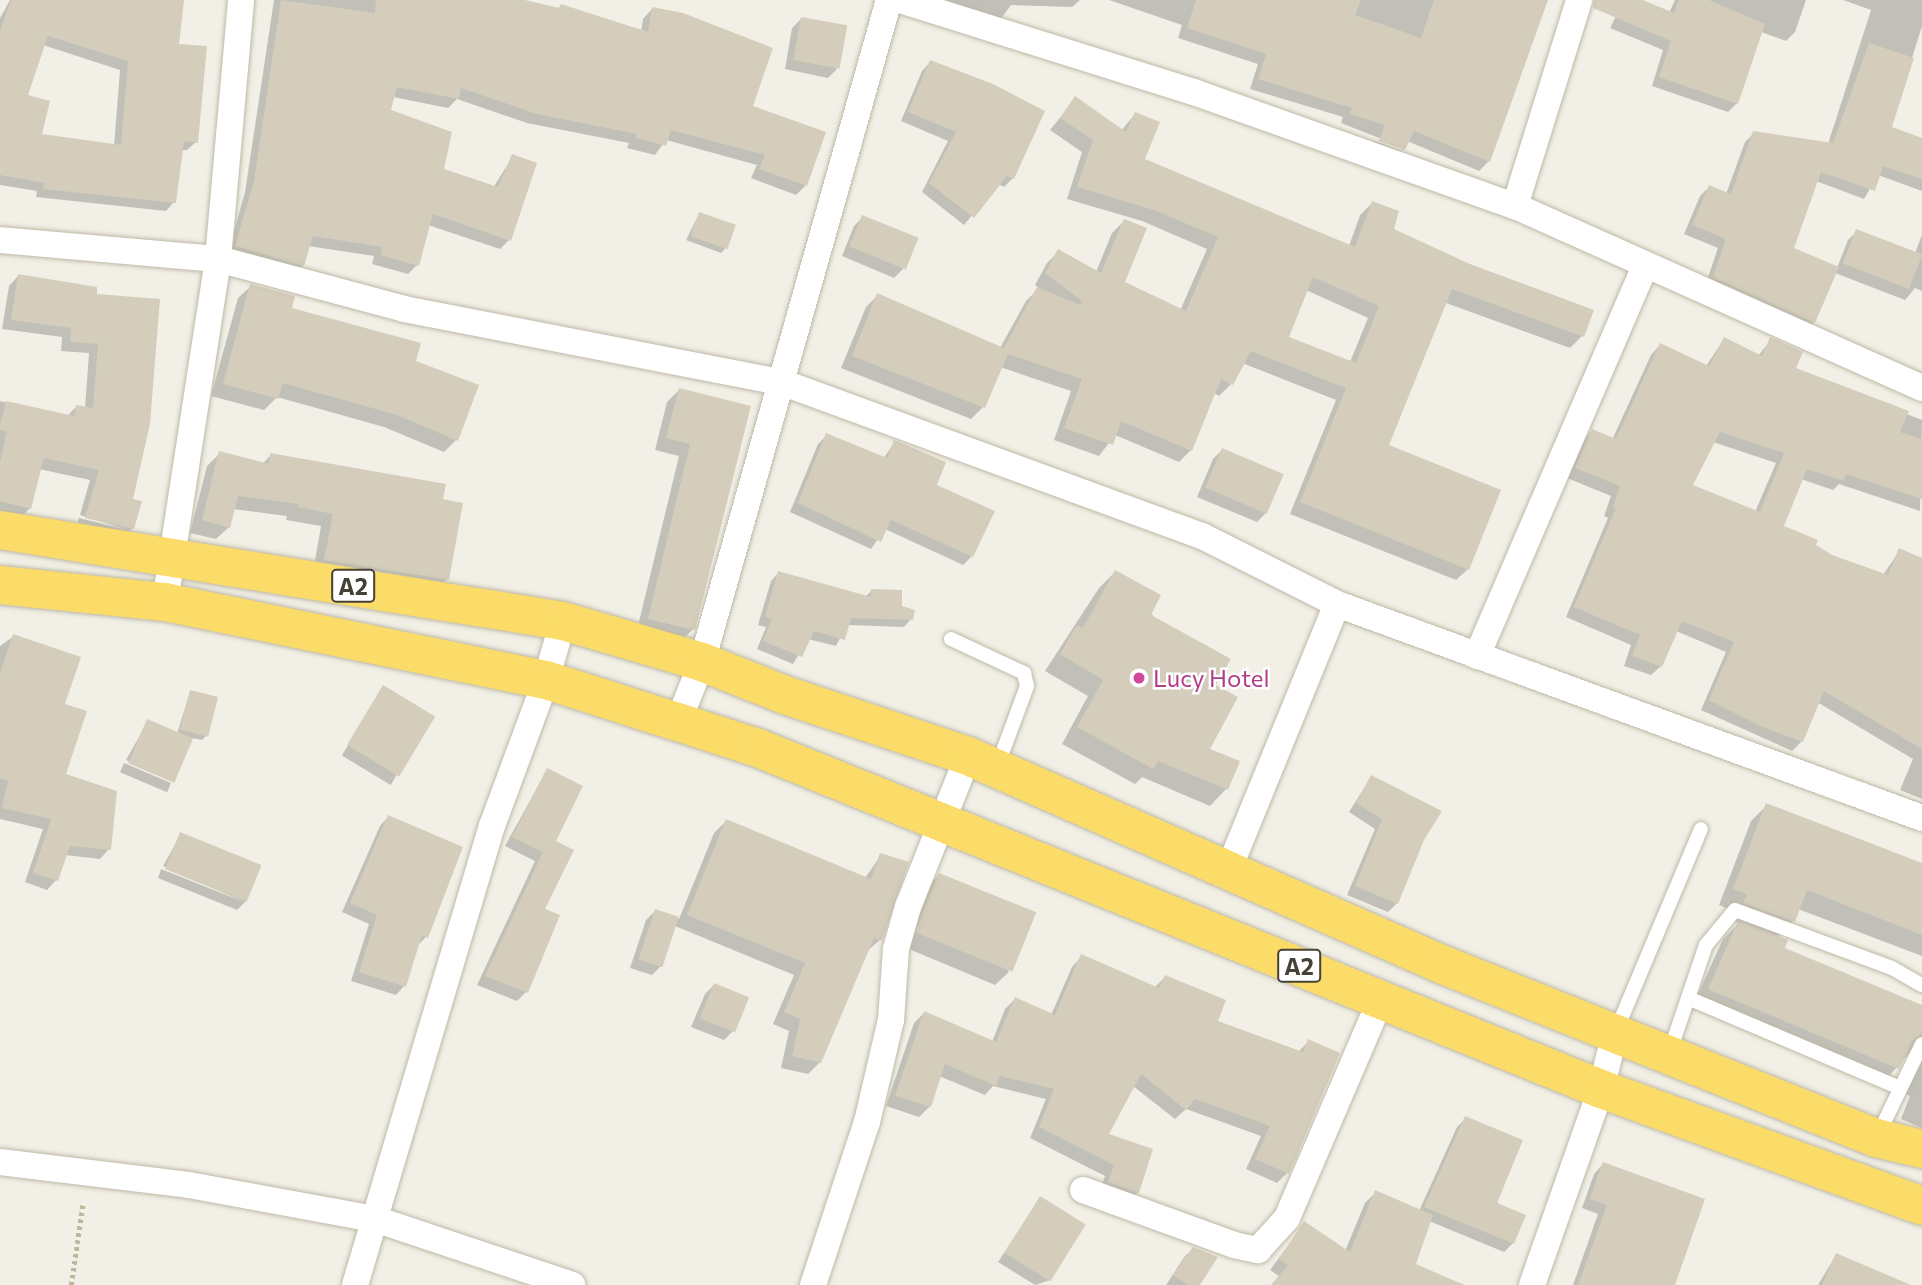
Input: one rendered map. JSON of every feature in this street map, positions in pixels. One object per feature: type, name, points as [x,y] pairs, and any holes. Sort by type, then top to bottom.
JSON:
[{"type":"highway","name":"A2","points":[[0,530],[172,555],[563,621],[702,662],[785,695],[982,762],[1441,964],[1876,1138],[1922,1149]]},
{"type":"highway","name":"A2","points":[[0,584],[165,602],[546,680],[678,722],[758,748],[1601,1089],[1922,1206]]},
{"type":"street","points":[[165,602],[218,259],[241,0]]},
{"type":"street","points":[[678,722],[702,662],[889,0]]},
{"type":"street","points":[[900,0],[1194,92],[1515,206],[1922,388]]},
{"type":"street","points":[[1515,206],[1579,0]]},
{"type":"street","points":[[0,240],[218,259],[404,309],[781,382],[1202,536],[1337,604],[1922,818]]},
{"type":"street","points":[[1477,656],[1645,265]]},
{"type":"street","points":[[1228,871],[1337,604]]},
{"type":"street","points":[[355,1285],[492,826],[546,680],[563,621]]},
{"type":"street","points":[[813,1285],[867,1122],[891,1020],[896,949],[908,907],[942,822],[982,762]]},
{"type":"street","points":[[1083,1190],[1234,1245],[1258,1250],[1287,1218],[1381,999]]},
{"type":"street","points":[[1532,1285],[1601,1089],[1615,1033]]},
{"type":"street","points":[[0,1162],[189,1185],[375,1219],[572,1285]]},
{"type":"lane","points":[[951,639],[1024,673],[1027,686],[982,762]]},
{"type":"lane","points":[[1615,1033],[1701,829]]},
{"type":"lane","points":[[1668,1056],[1706,945],[1735,909],[1892,968],[1922,985]]},
{"type":"lane","points":[[1688,998],[1900,1088]]},
{"type":"lane","points":[[1876,1138],[1922,1044]]},
{"type":"path","points":[[71,1285],[88,1171]]},
{"type":"building","points":[[11,0],[184,0],[179,44],[207,46],[198,143],[184,141],[176,203],[43,189],[44,183],[0,175],[0,31]],"holes":[[[48,36],[128,61],[121,145],[42,134],[50,101],[28,95]]]},
{"type":"building","points":[[281,0],[375,13],[376,0],[525,0],[559,8],[561,4],[648,32],[652,7],[683,13],[773,48],[753,106],[826,132],[807,186],[759,169],[765,155],[671,130],[666,146],[636,138],[637,134],[537,114],[461,88],[459,99],[397,87],[391,110],[452,132],[444,169],[498,187],[512,154],[537,163],[511,241],[433,214],[419,266],[380,255],[382,247],[313,236],[304,266],[235,246],[254,181]]},
{"type":"building","points":[[1196,0],[1361,0],[1355,15],[1421,38],[1434,0],[1548,0],[1490,162],[1414,131],[1405,150],[1379,141],[1385,125],[1350,114],[1352,108],[1258,79],[1266,54],[1187,28]]},
{"type":"building","points":[[1594,0],[1643,0],[1674,13],[1679,0],[1709,0],[1765,24],[1738,104],[1659,77],[1671,41],[1593,8]]},
{"type":"building","points":[[801,17],[847,25],[840,68],[793,60]]},
{"type":"building","points":[[1869,43],[1914,58],[1892,127],[1922,138],[1922,179],[1883,166],[1875,191],[1821,172],[1794,248],[1839,267],[1815,323],[1713,277],[1726,239],[1692,225],[1709,185],[1731,194],[1753,131],[1833,143]]},
{"type":"building","points":[[930,60],[993,84],[1045,111],[1014,179],[1007,176],[974,218],[929,183],[956,132],[908,112]]},
{"type":"building","points":[[1075,96],[1126,132],[1135,112],[1160,122],[1145,159],[1355,247],[1372,201],[1399,211],[1394,229],[1470,264],[1594,310],[1584,337],[1452,289],[1389,445],[1501,490],[1469,570],[1300,502],[1346,388],[1251,351],[1233,385],[1221,379],[1192,451],[1121,421],[1113,445],[1064,428],[1082,379],[1008,354],[985,408],[852,356],[877,293],[1004,348],[1037,287],[1080,305],[1082,301],[1045,273],[1058,249],[1101,273],[1124,219],[1147,228],[1125,282],[1186,311],[1218,237],[1154,210],[1077,187],[1093,140],[1060,118]],"holes":[[[1313,277],[1379,306],[1356,363],[1289,337]]]},
{"type":"building","points":[[699,212],[736,225],[727,249],[691,237]]},
{"type":"building","points":[[862,215],[919,238],[906,269],[849,247]]},
{"type":"building","points":[[1856,229],[1922,254],[1909,289],[1843,264]]},
{"type":"building","points":[[18,274],[97,287],[97,294],[160,299],[150,424],[133,499],[142,501],[134,529],[85,518],[99,470],[44,458],[31,509],[0,501],[0,462],[7,431],[0,430],[0,425],[6,401],[74,416],[76,405],[93,408],[98,344],[70,342],[71,328],[11,320]]},
{"type":"building","points":[[250,284],[295,296],[292,308],[421,343],[416,361],[479,385],[458,441],[397,415],[283,383],[278,399],[223,384]]},
{"type":"building","points":[[1724,337],[1762,356],[1770,337],[1803,352],[1796,368],[1909,411],[1900,432],[1922,439],[1922,499],[1846,474],[1844,481],[1807,469],[1784,526],[1818,540],[1816,545],[1832,555],[1888,575],[1899,548],[1922,558],[1922,749],[1824,691],[1803,742],[1763,727],[1709,700],[1734,642],[1682,621],[1662,667],[1632,656],[1640,635],[1574,607],[1616,508],[1613,507],[1620,486],[1575,468],[1592,429],[1616,439],[1660,343],[1709,366]],"holes":[[[1720,432],[1784,453],[1760,512],[1693,485]]]},
{"type":"building","points":[[679,388],[751,406],[695,630],[648,619],[690,444],[666,438]]},
{"type":"building","points":[[826,433],[887,458],[894,440],[946,462],[937,485],[995,511],[973,557],[891,520],[881,542],[798,503]]},
{"type":"building","points":[[1222,448],[1284,474],[1267,514],[1205,488]]},
{"type":"building","points":[[219,451],[269,464],[270,453],[446,484],[443,499],[463,503],[449,580],[324,560],[333,514],[298,507],[298,504],[238,496],[230,528],[202,520]]},
{"type":"building","points":[[1115,570],[1161,595],[1151,615],[1231,659],[1216,685],[1238,697],[1210,749],[1240,761],[1228,790],[1158,761],[1153,769],[1077,727],[1103,680],[1060,654],[1077,625],[1083,628]]},
{"type":"building","points":[[778,571],[871,597],[871,589],[902,590],[902,606],[915,610],[913,620],[851,618],[845,640],[814,631],[802,657],[763,641],[772,619],[765,617]]},
{"type":"building","points":[[13,634],[81,657],[65,704],[87,711],[66,774],[117,791],[111,850],[70,846],[58,881],[33,873],[51,819],[2,808],[8,781],[0,778],[0,674]]},
{"type":"building","points":[[383,685],[435,716],[399,776],[347,745]]},
{"type":"building","points":[[190,690],[218,697],[208,737],[180,730]]},
{"type":"building","points":[[147,719],[193,739],[174,783],[128,763]]},
{"type":"building","points":[[547,768],[583,786],[556,841],[574,850],[545,909],[560,915],[528,993],[485,976],[543,852],[512,837]]},
{"type":"building","points":[[1371,775],[1442,811],[1424,840],[1398,904],[1355,886],[1382,819],[1356,803]]},
{"type":"building","points":[[1766,803],[1922,863],[1922,935],[1807,890],[1795,922],[1743,903],[1747,894],[1733,889]]},
{"type":"building","points":[[388,815],[463,847],[428,938],[422,935],[406,987],[359,972],[377,915],[350,903]]},
{"type":"building","points":[[726,819],[871,879],[880,853],[909,862],[882,941],[874,938],[821,1063],[792,1056],[800,1019],[784,1012],[805,963],[687,915]]},
{"type":"building","points":[[180,832],[262,865],[247,902],[165,869]]},
{"type":"building","points":[[939,873],[1036,912],[1012,972],[915,932]]},
{"type":"building","points":[[655,909],[679,917],[662,967],[639,959]]},
{"type":"building","points":[[1738,921],[1788,940],[1785,948],[1922,1005],[1922,1034],[1913,1040],[1899,1069],[1708,989]]},
{"type":"building","points":[[1081,954],[1159,988],[1165,975],[1226,1000],[1218,1021],[1303,1052],[1308,1039],[1340,1053],[1289,1174],[1255,1159],[1270,1126],[1195,1099],[1186,1110],[1141,1074],[1109,1134],[1153,1149],[1139,1193],[1108,1182],[1114,1165],[1039,1127],[1054,1089],[1000,1076],[996,1086],[945,1064],[931,1107],[895,1096],[924,1011],[996,1042],[1015,997],[1055,1015]]},
{"type":"building","points":[[714,983],[749,997],[735,1032],[700,1018]]},
{"type":"building","points":[[1465,1116],[1523,1140],[1497,1203],[1526,1215],[1514,1244],[1424,1207]]},
{"type":"building","points":[[1603,1162],[1705,1199],[1675,1285],[1578,1285],[1607,1205],[1590,1199]]},
{"type":"building","points":[[1375,1190],[1433,1215],[1416,1264],[1464,1285],[1271,1285],[1288,1265],[1279,1259],[1304,1221],[1350,1252]]},
{"type":"building","points":[[1040,1196],[1086,1225],[1050,1281],[1004,1253]]},
{"type":"building","points":[[1193,1247],[1218,1257],[1200,1285],[1188,1285],[1173,1275]]},
{"type":"building","points":[[1836,1253],[1911,1285],[1822,1285]]},
{"type":"place","name":"Lucy Hotel","points":[[1139,678]]}]
